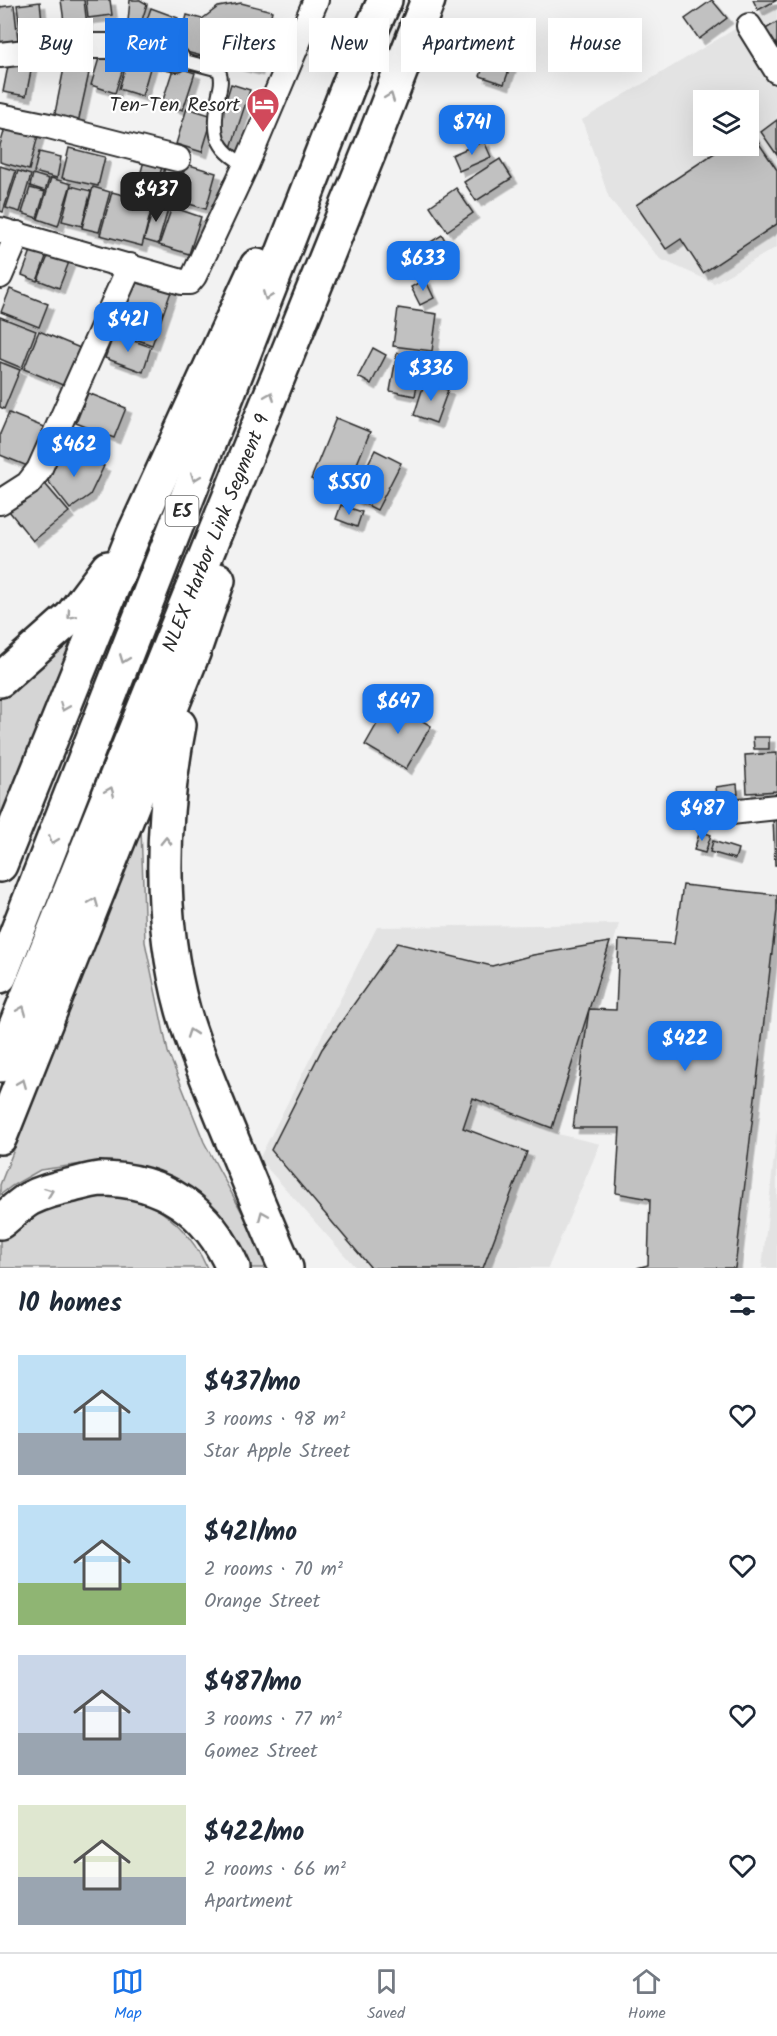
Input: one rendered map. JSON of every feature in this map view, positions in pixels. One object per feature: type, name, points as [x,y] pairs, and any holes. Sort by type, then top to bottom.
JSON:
[{"type":"highway","name":"NLEX Harbor Link Segment 9","points":[[377,18],[385,0]]},
{"type":"highway","name":"NLEX Harbor Link Segment 9","points":[[0,1065],[369,152],[428,0]]},
{"type":"highway","points":[[0,865],[133,536],[256,266],[351,72]]},
{"type":"highway","name":"NLEX Harbor Link Segment 9","points":[[0,976],[354,72]]},
{"type":"highway","points":[[0,1137],[193,653],[213,592],[335,291],[350,240],[369,152]]},
{"type":"highway","points":[[0,680],[71,617],[133,536]]},
{"type":"highway","points":[[193,653],[175,744],[167,808],[167,910],[173,960],[183,1009],[203,1068],[286,1268]]},
{"type":"highway","points":[[0,1222],[28,1200],[62,1187],[99,1179],[138,1183],[169,1195],[197,1213],[223,1245],[233,1268]]},
{"type":"street","points":[[0,276],[9,232],[182,282],[189,282],[194,276],[246,165],[316,0]]},
{"type":"street","points":[[748,26],[775,64]]},
{"type":"street","points":[[0,55],[78,46],[105,46]]},
{"type":"street","points":[[0,116],[178,159]]},
{"type":"street","points":[[0,502],[28,484],[39,470],[130,266]]},
{"type":"street","points":[[722,813],[777,807]]},
{"type":"lane","points":[[188,62],[219,70],[222,80],[215,129],[222,150],[246,165]]},
{"type":"shaded area","points":[[777,4],[777,247],[714,283],[660,259],[609,198],[582,120]]},
{"type":"shaded area","points":[[88,611],[0,825],[0,692]]},
{"type":"shaded area","points":[[141,828],[145,942],[168,1052],[204,1142],[272,1268],[241,1268],[156,1175],[120,1162],[40,1170],[0,1195],[0,1185]]},
{"type":"shaded area","points":[[619,924],[558,1134],[600,1144],[548,1268],[356,1268],[259,1159],[377,927]]},
{"type":"shaded area","points":[[777,1129],[777,1268],[762,1268]]},
{"type":"shaded area","points":[[100,1192],[137,1200],[170,1218],[188,1236],[207,1268],[0,1268],[0,1233],[25,1212]]},
{"type":"building","points":[[61,0],[84,0],[86,18],[64,18]]},
{"type":"building","points":[[86,0],[110,0],[112,15],[88,18]]},
{"type":"building","points":[[130,0],[140,0],[147,4],[143,18],[128,18]]},
{"type":"building","points":[[712,0],[727,18],[699,39],[685,19]]},
{"type":"building","points":[[753,0],[777,0],[758,10]]},
{"type":"building","points":[[40,2],[42,18],[19,18],[17,5]]},
{"type":"building","points":[[241,3],[272,11],[270,18],[203,18],[218,7]]},
{"type":"building","points":[[14,5],[18,40],[0,42],[0,7]]},
{"type":"building","points":[[151,8],[178,18],[147,18]]},
{"type":"building","points":[[187,15],[200,18],[200,56],[188,53]]},
{"type":"building","points":[[777,22],[777,45],[770,50],[759,33]]},
{"type":"building","points":[[102,48],[105,49],[105,72],[122,72],[115,93],[91,85]]},
{"type":"building","points":[[9,61],[18,63],[18,72],[31,72],[26,96],[3,92]]},
{"type":"building","points":[[188,71],[195,73],[183,110],[162,103],[172,72]]},
{"type":"building","points":[[63,72],[89,73],[78,123],[54,118]]},
{"type":"building","points":[[124,72],[149,72],[142,96],[119,89]]},
{"type":"building","points":[[481,72],[508,72],[504,84],[480,76]]},
{"type":"building","points":[[231,84],[250,90],[230,151],[218,126]]},
{"type":"building","points":[[493,105],[495,119],[474,122],[471,109]]},
{"type":"building","points":[[187,108],[213,116],[202,152],[176,144]]},
{"type":"building","points":[[777,120],[777,155],[761,132]]},
{"type":"building","points":[[7,122],[40,128],[29,170],[0,162],[0,145]]},
{"type":"building","points":[[484,141],[491,157],[459,171],[452,155]]},
{"type":"building","points":[[759,144],[777,170],[777,224],[703,273],[681,239],[666,249],[636,205],[710,156],[759,156]]},
{"type":"building","points":[[69,148],[105,157],[98,186],[62,178]]},
{"type":"building","points":[[39,152],[61,157],[57,178],[34,172]]},
{"type":"building","points":[[145,157],[163,163],[153,200],[135,194]]},
{"type":"building","points":[[500,159],[512,178],[476,201],[464,182]]},
{"type":"building","points":[[167,160],[184,165],[174,199],[158,194]]},
{"type":"building","points":[[186,164],[216,173],[206,209],[176,200]]},
{"type":"building","points":[[0,166],[16,171],[3,212],[0,211]]},
{"type":"building","points":[[18,171],[31,175],[20,212],[6,208]]},
{"type":"building","points":[[33,174],[49,179],[45,191],[30,186]]},
{"type":"building","points":[[51,178],[71,184],[58,226],[38,219]]},
{"type":"building","points":[[71,186],[91,191],[82,226],[62,221]]},
{"type":"building","points":[[93,187],[110,192],[99,232],[82,228]]},
{"type":"building","points":[[30,188],[45,192],[37,218],[22,213]]},
{"type":"building","points":[[456,188],[473,213],[447,231],[430,206]]},
{"type":"building","points":[[112,192],[153,203],[142,246],[100,235]]},
{"type":"building","points":[[155,202],[169,206],[158,244],[144,240]]},
{"type":"building","points":[[172,207],[201,217],[189,254],[159,245]]},
{"type":"building","points":[[442,235],[452,252],[431,265],[421,248]]},
{"type":"building","points":[[32,248],[47,254],[37,281],[22,275]]},
{"type":"building","points":[[49,254],[69,262],[59,288],[38,280]]},
{"type":"building","points":[[136,272],[173,286],[152,345],[114,331]]},
{"type":"building","points":[[425,279],[434,298],[420,305],[411,287]]},
{"type":"building","points":[[10,289],[48,304],[39,327],[1,312]]},
{"type":"building","points":[[398,308],[437,314],[432,351],[393,346]]},
{"type":"building","points":[[0,317],[36,331],[22,368],[0,359]]},
{"type":"building","points":[[39,331],[80,348],[65,386],[24,369]]},
{"type":"building","points":[[114,334],[151,347],[143,372],[105,358]]},
{"type":"building","points":[[373,348],[386,355],[371,384],[358,377]]},
{"type":"building","points":[[397,353],[422,357],[415,396],[390,391]]},
{"type":"building","points":[[0,362],[20,370],[4,409],[0,407]]},
{"type":"building","points":[[425,381],[448,390],[436,423],[414,415]]},
{"type":"building","points":[[88,393],[126,408],[114,438],[76,423]]},
{"type":"building","points":[[9,413],[46,428],[30,467],[0,455],[0,434]]},
{"type":"building","points":[[336,418],[370,432],[345,493],[311,479]]},
{"type":"building","points":[[61,449],[104,466],[90,495],[70,509],[48,481]]},
{"type":"building","points":[[375,450],[401,463],[377,510],[351,497]]},
{"type":"building","points":[[40,478],[69,512],[33,541],[5,506]]},
{"type":"building","points":[[341,505],[362,512],[357,527],[336,519]]},
{"type":"building","points":[[390,701],[431,726],[406,769],[365,745]]},
{"type":"building","points":[[753,737],[769,737],[769,749],[754,749]]},
{"type":"building","points":[[777,753],[777,791],[747,793],[745,755]]},
{"type":"building","points":[[737,784],[738,794],[717,797],[716,787]]},
{"type":"building","points":[[777,817],[777,865],[775,865],[773,818]]},
{"type":"building","points":[[700,831],[711,835],[705,853],[694,850]]},
{"type":"building","points":[[713,841],[738,849],[735,859],[710,852]]},
{"type":"building","points":[[683,885],[777,895],[735,1268],[637,1268],[648,1265],[650,1199],[616,1193],[620,1128],[573,1128],[589,1009],[616,1010],[619,940],[674,944]]},
{"type":"building","points":[[610,942],[552,1128],[473,1098],[463,1128],[527,1152],[483,1268],[371,1268],[271,1150],[322,1049],[397,943],[492,966],[533,955]]},
{"type":"place","name":"Ten-Ten Resort","points":[[263,133]]}]
